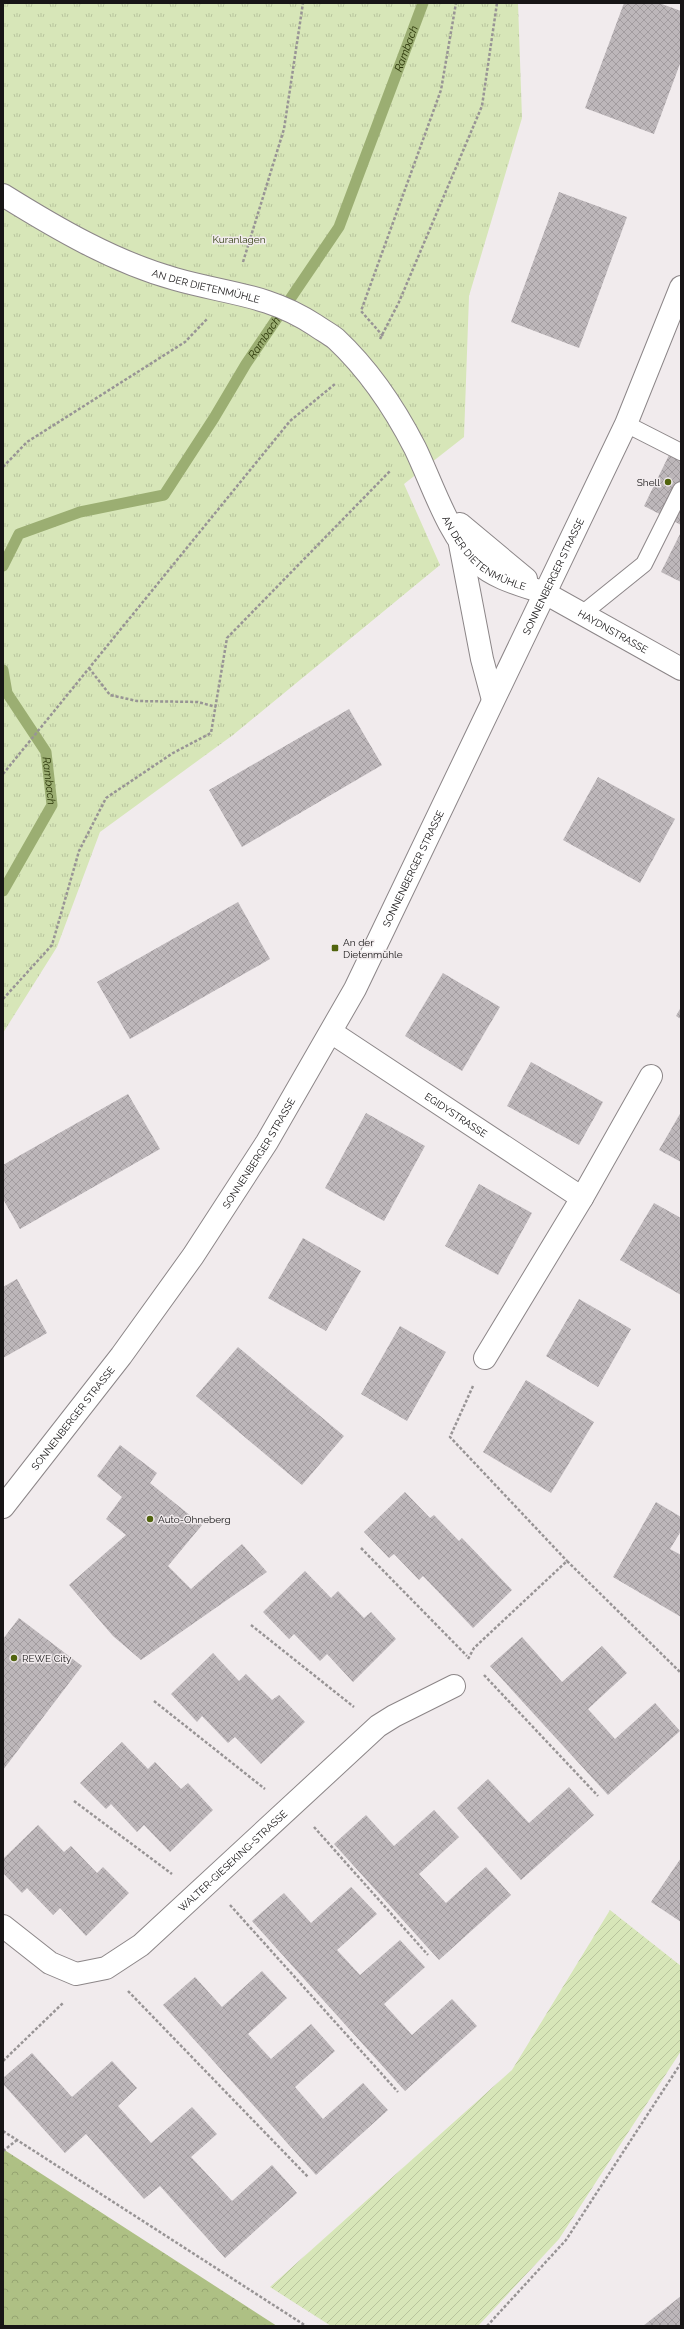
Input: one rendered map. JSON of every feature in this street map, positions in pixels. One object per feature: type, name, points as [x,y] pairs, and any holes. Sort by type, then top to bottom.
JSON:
[{"type":"street","name":"AN DER DIETENMÜHLE","points":[[3,195],[66,232],[145,269],[174,279],[234,291],[262,299],[295,312],[334,338],[360,363],[387,401],[414,446],[460,540],[477,562],[494,574],[545,593]]},
{"type":"street","name":"SONNENBERGER STRASSE","points":[[3,1507],[121,1356],[193,1256],[267,1142],[331,1032],[380,938],[626,424],[681,287]]},
{"type":"street","name":"AN DER DIETENMÜHLE","points":[[444,509],[484,546],[545,593]]},
{"type":"street","points":[[460,540],[482,659],[493,700]]},
{"type":"street","name":"HAYDNSTRASSE","points":[[545,593],[681,669]]},
{"type":"street","name":"EGIDYSTRASSE","points":[[331,1032],[582,1198]]},
{"type":"street","points":[[485,1358],[582,1198],[651,1076]]},
{"type":"street","name":"WALTER-GIESEKING-STRASSE","points":[[76,1974],[106,1968],[141,1945],[378,1726],[394,1716],[454,1686]]},
{"type":"street","points":[[3,1926],[50,1963],[76,1974]]},
{"type":"lane","points":[[626,424],[681,452]]},
{"type":"lane","points":[[582,614],[644,564],[681,490]]},
{"type":"path","points":[[3,467],[27,442],[185,342],[234,291],[284,129],[303,3]]},
{"type":"path","points":[[456,3],[441,90],[361,310],[383,336],[482,106],[497,3]]},
{"type":"path","points":[[3,774],[290,421],[330,388]]},
{"type":"path","points":[[3,999],[52,945],[79,851],[106,798],[173,753],[211,733],[228,638],[414,446]]},
{"type":"path","points":[[89,668],[110,695],[137,701],[198,702],[216,707]]},
{"type":"path","points":[[485,1358],[450,1437],[567,1561],[681,1674]]},
{"type":"path","points":[[454,1686],[474,1648],[567,1561]]},
{"type":"path","points":[[251,1625],[378,1726]]},
{"type":"path","points":[[154,1702],[291,1806],[428,1955]]},
{"type":"path","points":[[74,1801],[203,1887],[398,2092]]},
{"type":"path","points":[[106,1968],[308,2177]]},
{"type":"path","points":[[3,2060],[62,2005],[76,1974]]},
{"type":"path","points":[[487,2326],[566,2240],[681,2063]]},
{"type":"path","points":[[3,2130],[306,2326]]},
{"type":"path","points":[[3,2151],[17,2140]]},
{"type":"green space","name":"Kuranlagen","points":[[3,3],[518,3],[522,118],[469,296],[464,437],[404,484],[440,565],[233,735],[100,832],[57,947],[3,1033]]},
{"type":"green space","points":[[610,1910],[681,1966],[681,2051],[559,2239],[478,2326],[331,2326],[270,2287],[512,2070]]},
{"type":"green space","points":[[3,2149],[277,2326],[3,2326]]},
{"type":"building","points":[[624,3],[659,3],[681,11],[681,61],[654,134],[585,108]]},
{"type":"building","points":[[559,192],[627,217],[579,348],[511,322]]},
{"type":"building","name":"Shell","points":[[670,453],[681,458],[681,525],[644,506]]},
{"type":"building","points":[[681,532],[681,582],[661,572]]},
{"type":"building","points":[[349,709],[382,765],[242,847],[209,790]]},
{"type":"building","points":[[598,777],[675,819],[640,883],[563,840]]},
{"type":"building","points":[[238,902],[270,959],[130,1039],[97,982]]},
{"type":"building","points":[[443,973],[500,1007],[462,1071],[405,1036]]},
{"type":"building","points":[[681,1007],[681,1019],[676,1016]]},
{"type":"building","points":[[531,1062],[603,1102],[579,1145],[507,1106]]},
{"type":"building","points":[[128,1094],[160,1149],[20,1229],[3,1199],[3,1165]]},
{"type":"building","points":[[681,1112],[681,1162],[659,1150]]},
{"type":"building","points":[[366,1113],[425,1146],[384,1221],[325,1188]]},
{"type":"building","points":[[479,1184],[532,1213],[498,1275],[445,1246]]},
{"type":"building","points":[[654,1203],[681,1218],[681,1295],[620,1260]]},
{"type":"building","points":[[303,1238],[361,1271],[326,1331],[268,1298]]},
{"type":"building","points":[[17,1279],[47,1333],[3,1358],[3,1287]]},
{"type":"building","points":[[579,1299],[631,1329],[598,1387],[546,1356]]},
{"type":"building","points":[[400,1326],[446,1352],[407,1421],[361,1394]]},
{"type":"building","points":[[238,1347],[344,1436],[302,1485],[196,1396]]},
{"type":"building","points":[[526,1380],[594,1422],[551,1493],[483,1452]]},
{"type":"building","points":[[120,1445],[157,1473],[150,1483],[202,1525],[168,1566],[191,1589],[242,1544],[267,1572],[141,1660],[113,1636],[69,1585],[126,1535],[106,1519],[122,1497],[97,1476]]},
{"type":"building","points":[[405,1492],[430,1518],[434,1515],[459,1541],[462,1538],[512,1590],[473,1628],[423,1576],[419,1580],[394,1554],[389,1558],[364,1532]]},
{"type":"building","points":[[656,1502],[681,1517],[681,1531],[670,1549],[681,1555],[681,1617],[613,1577]]},
{"type":"building","points":[[305,1571],[331,1598],[338,1591],[364,1618],[371,1612],[396,1639],[353,1682],[327,1654],[320,1661],[294,1634],[289,1639],[263,1612]]},
{"type":"building","points":[[19,1618],[82,1666],[3,1770],[3,1639]]},
{"type":"building","points":[[522,1637],[562,1682],[602,1646],[627,1673],[588,1709],[615,1739],[655,1703],[680,1731],[608,1795],[490,1666]]},
{"type":"building","points":[[213,1653],[239,1681],[246,1674],[272,1700],[279,1695],[305,1722],[261,1764],[235,1737],[228,1743],[202,1716],[197,1722],[171,1694]]},
{"type":"building","points":[[122,1742],[148,1769],[155,1762],[181,1789],[188,1783],[213,1810],[170,1852],[144,1825],[137,1832],[111,1804],[106,1809],[80,1783]]},
{"type":"building","points":[[488,1779],[529,1823],[569,1787],[594,1815],[521,1880],[457,1808]]},
{"type":"building","points":[[434,1810],[459,1837],[419,1874],[446,1903],[486,1867],[511,1895],[439,1960],[334,1844],[366,1815],[394,1846]]},
{"type":"building","points":[[38,1825],[64,1852],[71,1846],[97,1873],[103,1867],[129,1893],[86,1936],[60,1908],[53,1915],[27,1888],[22,1893],[3,1873],[3,1859]]},
{"type":"building","points":[[681,1858],[681,1922],[651,1902]]},
{"type":"building","points":[[351,1887],[377,1914],[337,1950],[360,1975],[400,1940],[425,1967],[384,2004],[412,2035],[452,1999],[477,2026],[405,2091],[252,1921],[284,1893],[311,1923]]},
{"type":"building","points":[[262,1971],[287,1998],[248,2034],[271,2059],[311,2024],[335,2051],[295,2087],[323,2119],[363,2083],[388,2110],[316,2175],[163,2005],[195,1977],[222,2007]]},
{"type":"building","points":[[32,2053],[72,2097],[112,2061],[137,2088],[118,2106],[151,2143],[192,2107],[217,2134],[191,2157],[232,2201],[272,2165],[297,2193],[225,2258],[160,2186],[144,2199],[86,2134],[65,2153],[3,2084],[3,2078]]},
{"type":"building","points":[[681,2296],[681,2326],[643,2326]]},
{"type":"waterway","name":"Rambach","points":[[3,566],[19,534],[80,512],[164,495],[214,418],[246,364],[339,227],[423,3]]},
{"type":"waterway","name":"Rambach","points":[[3,670],[7,693],[46,752],[52,805],[3,891]]},
{"type":"place","name":"Shell","points":[[668,482]]},
{"type":"place","name":"An der Dietenmühle","points":[[335,948]]},
{"type":"place","name":"Auto-Ohneberg","points":[[150,1519]]},
{"type":"place","name":"REWE City","points":[[14,1658]]}]
